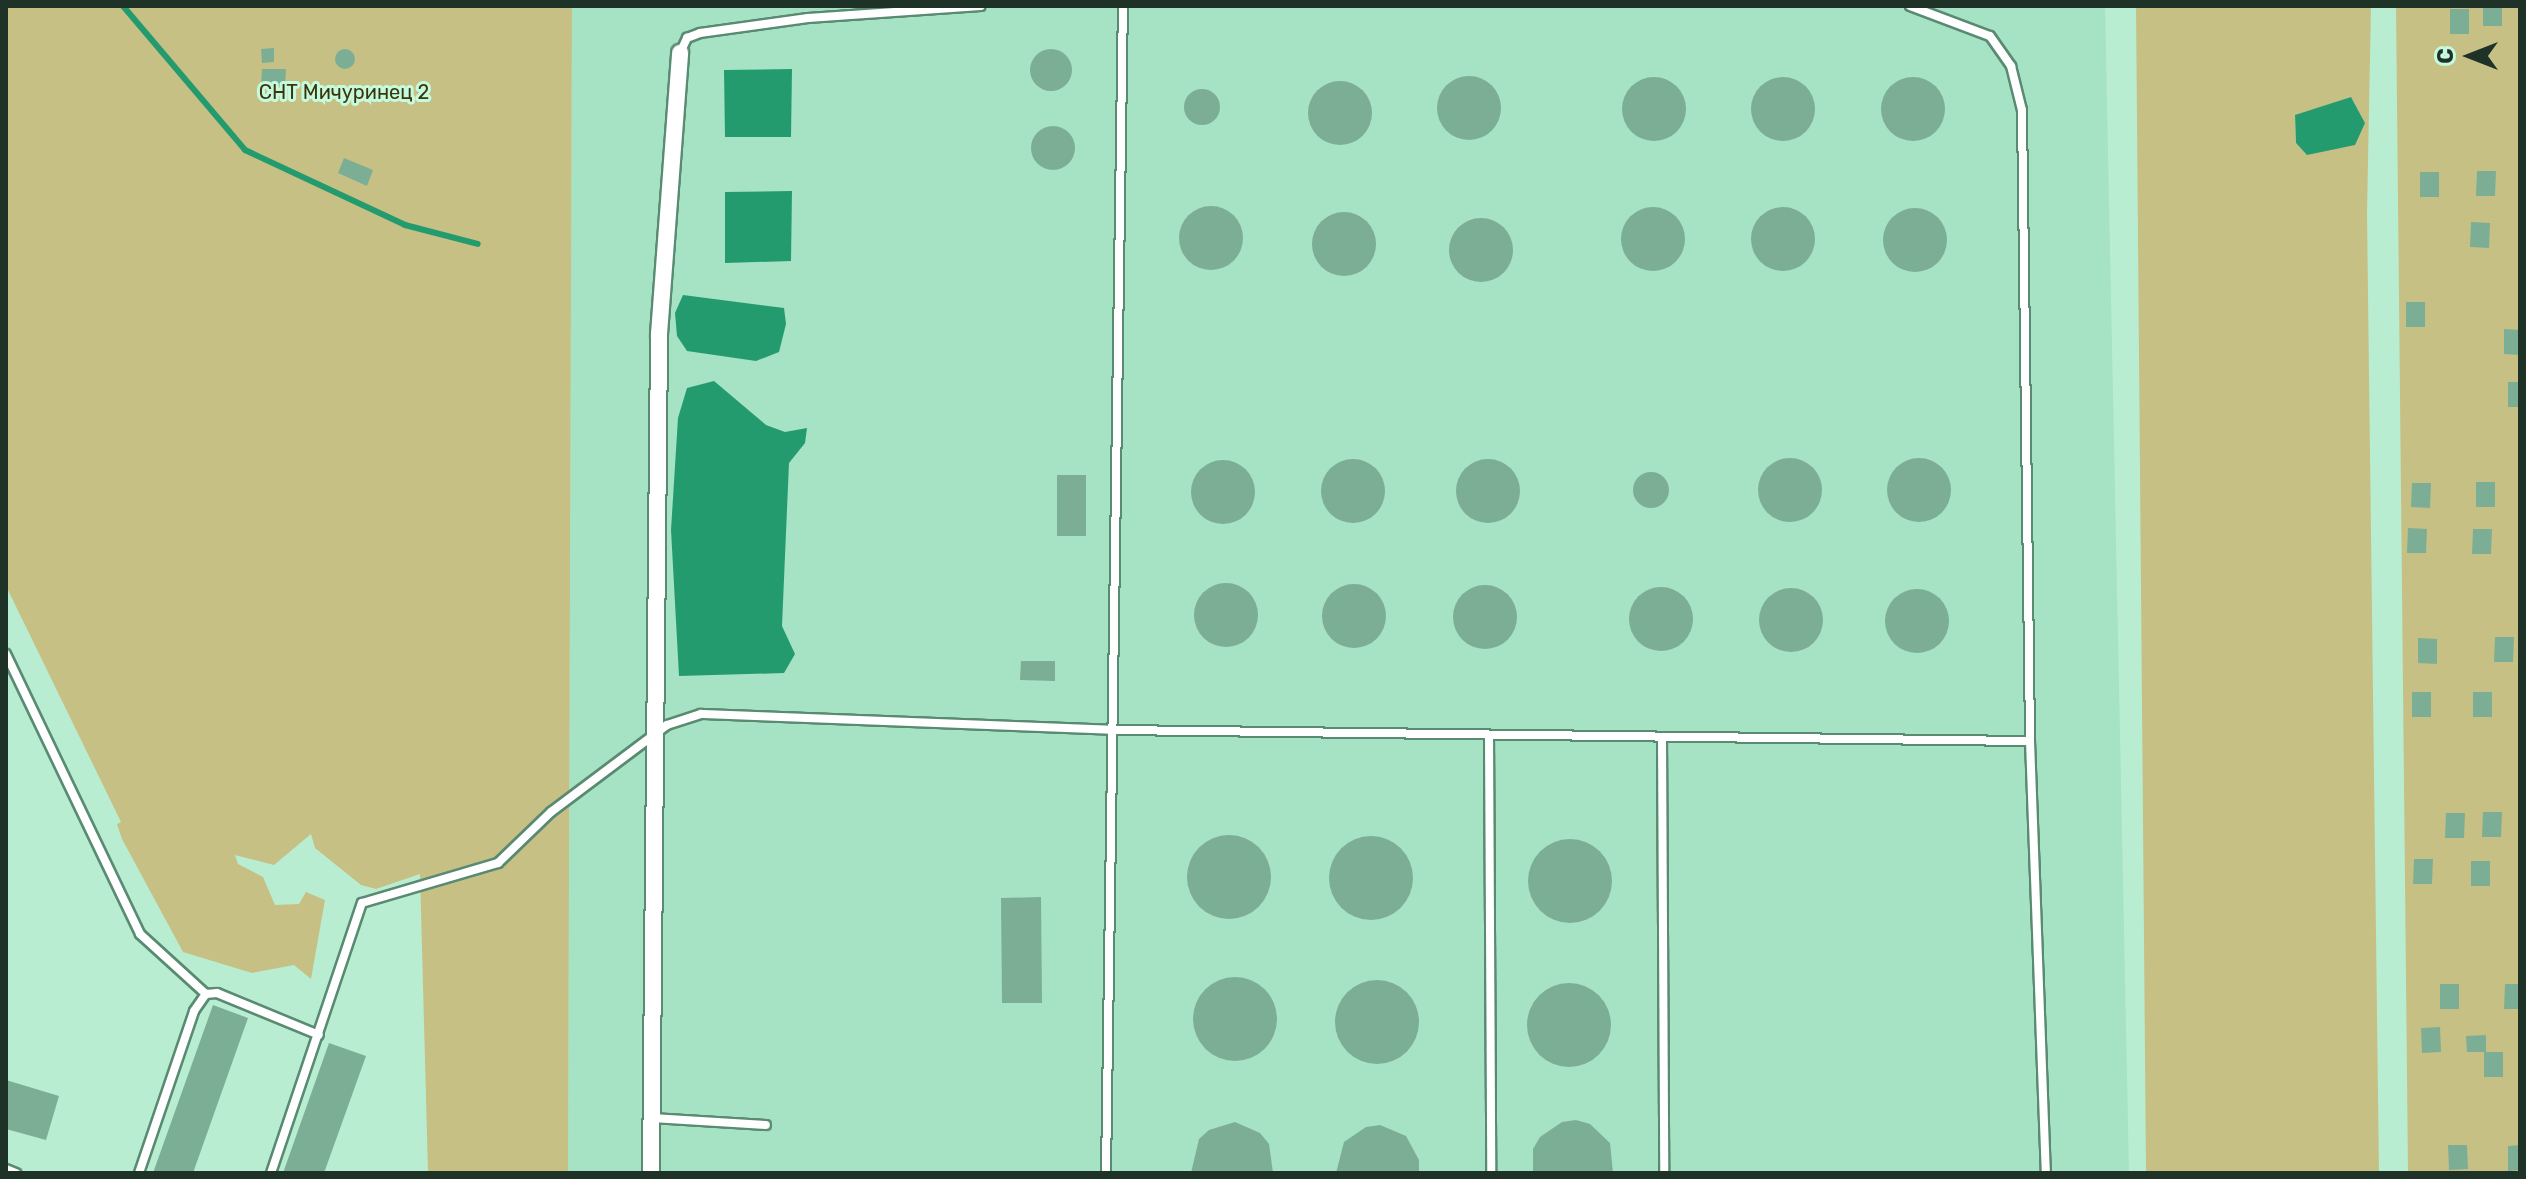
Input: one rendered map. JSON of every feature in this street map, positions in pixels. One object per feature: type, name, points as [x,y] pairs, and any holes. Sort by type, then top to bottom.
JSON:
[{"type":"street","points":[[651,1173],[652,736],[659,334],[680,53]]},
{"type":"lane","points":[[680,53],[687,38],[700,33],[808,18],[981,6]]},
{"type":"lane","points":[[1106,1173],[1123,6]]},
{"type":"lane","points":[[1910,6],[1990,36],[2011,66],[2022,110],[2030,741],[2046,1173]]},
{"type":"lane","points":[[6,654],[140,934],[206,994],[217,993],[319,1035]]},
{"type":"lane","points":[[271,1173],[362,903],[498,863],[551,812],[652,736],[701,714],[1114,730],[2030,741]]},
{"type":"lane","points":[[1489,735],[1491,1173]]},
{"type":"lane","points":[[1662,737],[1664,1173]]},
{"type":"lane","points":[[139,1173],[194,1011],[206,994]]},
{"type":"lane","points":[[651,1118],[766,1125]]},
{"type":"lane","points":[[6,1169],[16,1173]]},
{"type":"shaded area","points":[[572,6],[2105,6],[2129,1173],[568,1173]]},
{"type":"shaded area","points":[[792,69],[791,137],[725,137],[724,70]]},
{"type":"shaded area","points":[[2351,97],[2365,123],[2355,145],[2307,155],[2296,143],[2295,115]]},
{"type":"shaded area","points":[[792,191],[791,261],[725,263],[725,192]]},
{"type":"shaded area","points":[[683,295],[784,308],[786,324],[779,352],[756,361],[687,351],[677,336],[675,313]]},
{"type":"shaded area","points":[[714,381],[766,425],[785,432],[807,428],[805,443],[789,463],[782,626],[795,654],[784,673],[679,676],[671,530],[678,418],[687,388]]},
{"type":"green space","name":"СНТ Мичуринец 2","points":[[6,6],[572,6],[568,1173],[428,1173],[420,874],[376,889],[361,885],[315,848],[311,834],[274,865],[235,855],[238,864],[263,877],[275,905],[299,904],[306,892],[325,900],[311,979],[294,965],[252,973],[183,952],[122,839],[117,824],[121,822],[6,586]]},
{"type":"green space","points":[[2136,6],[2371,6],[2367,214],[2379,1173],[2146,1173]],"holes":[[[2351,97],[2365,123],[2308,155],[2296,143],[2295,116]]]},
{"type":"green space","points":[[2396,6],[2520,6],[2520,1173],[2408,1173]]},
{"type":"building","points":[[2483,6],[2502,6],[2502,26],[2483,26]]},
{"type":"building","points":[[2450,9],[2469,9],[2469,34],[2450,34]]},
{"type":"building","points":[[274,48],[274,62],[262,63],[261,49]]},
{"type":"building","points":[[345,49],[352,52],[355,59],[352,66],[345,69],[338,66],[335,59],[338,52]]},
{"type":"building","points":[[1051,49],[1066,55],[1072,70],[1066,85],[1051,91],[1036,85],[1030,70],[1036,55]]},
{"type":"building","points":[[262,69],[286,69],[285,87],[261,86]]},
{"type":"building","points":[[1463,76],[1475,76],[1492,85],[1499,96],[1499,120],[1492,131],[1475,140],[1463,140],[1451,135],[1442,126],[1437,114],[1437,102],[1442,90],[1451,81]]},
{"type":"building","points":[[1648,77],[1660,77],[1677,86],[1684,97],[1684,121],[1677,132],[1660,141],[1648,141],[1636,136],[1627,127],[1622,115],[1622,103],[1627,91],[1636,82]]},
{"type":"building","points":[[1777,77],[1789,77],[1806,86],[1813,97],[1813,121],[1806,132],[1789,141],[1777,141],[1765,136],[1756,127],[1751,115],[1751,103],[1756,91],[1765,82]]},
{"type":"building","points":[[1907,77],[1919,77],[1936,86],[1943,97],[1943,121],[1936,132],[1919,141],[1907,141],[1895,136],[1886,127],[1881,115],[1881,103],[1886,91],[1895,82]]},
{"type":"building","points":[[1334,81],[1346,81],[1363,90],[1370,101],[1370,125],[1363,136],[1346,145],[1334,145],[1322,140],[1313,131],[1308,119],[1308,107],[1313,95],[1322,86]]},
{"type":"building","points":[[1202,89],[1215,94],[1220,107],[1215,120],[1202,125],[1189,120],[1184,107],[1189,94]]},
{"type":"building","points":[[1053,126],[1068,133],[1075,148],[1068,163],[1053,170],[1038,163],[1031,148],[1038,133]]},
{"type":"building","points":[[344,158],[373,170],[367,186],[338,173]]},
{"type":"building","points":[[2477,171],[2496,171],[2495,196],[2476,196]]},
{"type":"building","points":[[2420,172],[2439,172],[2439,197],[2420,197]]},
{"type":"building","points":[[1205,206],[1217,206],[1234,215],[1241,226],[1241,250],[1234,261],[1217,270],[1205,270],[1193,265],[1184,256],[1179,244],[1179,232],[1184,220],[1193,211]]},
{"type":"building","points":[[1647,207],[1659,207],[1676,216],[1683,227],[1683,251],[1676,262],[1659,271],[1647,271],[1635,266],[1626,257],[1621,245],[1621,233],[1626,221],[1635,212]]},
{"type":"building","points":[[1777,207],[1789,207],[1806,216],[1813,227],[1813,251],[1806,262],[1789,271],[1777,271],[1765,266],[1756,257],[1751,245],[1751,233],[1756,221],[1765,212]]},
{"type":"building","points":[[1909,208],[1921,208],[1938,217],[1945,228],[1945,252],[1938,263],[1921,272],[1909,272],[1897,267],[1888,258],[1883,246],[1883,234],[1888,222],[1897,213]]},
{"type":"building","points":[[1338,212],[1350,212],[1367,221],[1374,232],[1374,256],[1367,267],[1350,276],[1338,276],[1326,271],[1317,262],[1312,250],[1312,238],[1317,226],[1326,217]]},
{"type":"building","points":[[1475,218],[1487,218],[1504,227],[1511,238],[1511,262],[1504,273],[1487,282],[1475,282],[1463,277],[1454,268],[1449,256],[1449,244],[1454,232],[1463,223]]},
{"type":"building","points":[[2471,222],[2490,223],[2489,248],[2470,247]]},
{"type":"building","points":[[2406,302],[2425,302],[2425,327],[2406,327]]},
{"type":"building","points":[[2504,329],[2520,330],[2520,355],[2504,354]]},
{"type":"building","points":[[2508,382],[2520,382],[2520,407],[2508,407]]},
{"type":"building","points":[[1784,458],[1796,458],[1813,467],[1820,478],[1820,502],[1813,513],[1796,522],[1784,522],[1772,517],[1763,508],[1758,496],[1758,484],[1763,472],[1772,463]]},
{"type":"building","points":[[1913,458],[1925,458],[1942,467],[1949,478],[1949,502],[1942,513],[1925,522],[1913,522],[1901,517],[1892,508],[1887,496],[1887,484],[1892,472],[1901,463]]},
{"type":"building","points":[[1347,459],[1359,459],[1376,468],[1383,479],[1383,503],[1376,514],[1359,523],[1347,523],[1335,518],[1326,509],[1321,497],[1321,485],[1326,473],[1335,464]]},
{"type":"building","points":[[1482,459],[1494,459],[1511,468],[1518,479],[1518,503],[1511,514],[1494,523],[1482,523],[1470,518],[1461,509],[1456,497],[1456,485],[1461,473],[1470,464]]},
{"type":"building","points":[[1217,460],[1229,460],[1246,469],[1253,480],[1253,504],[1246,515],[1229,524],[1217,524],[1205,519],[1196,510],[1191,498],[1191,486],[1196,474],[1205,465]]},
{"type":"building","points":[[1651,472],[1664,477],[1669,490],[1664,503],[1651,508],[1638,503],[1633,490],[1638,477]]},
{"type":"building","points":[[1057,475],[1086,475],[1086,536],[1057,536]]},
{"type":"building","points":[[2476,482],[2495,482],[2495,507],[2476,507]]},
{"type":"building","points":[[2412,483],[2431,483],[2430,508],[2411,507]]},
{"type":"building","points":[[2408,528],[2427,529],[2426,553],[2407,553]]},
{"type":"building","points":[[2473,529],[2492,529],[2491,554],[2472,554]]},
{"type":"building","points":[[1220,583],[1232,583],[1249,592],[1256,603],[1256,627],[1249,638],[1232,647],[1220,647],[1208,642],[1199,633],[1194,621],[1194,609],[1199,597],[1208,588]]},
{"type":"building","points":[[1348,584],[1360,584],[1377,593],[1384,604],[1384,628],[1377,639],[1360,648],[1348,648],[1336,643],[1327,634],[1322,622],[1322,610],[1327,598],[1336,589]]},
{"type":"building","points":[[1479,585],[1491,585],[1508,594],[1515,605],[1515,629],[1508,640],[1491,649],[1479,649],[1467,644],[1458,635],[1453,623],[1453,611],[1458,599],[1467,590]]},
{"type":"building","points":[[1655,587],[1667,587],[1684,596],[1691,607],[1691,631],[1684,642],[1667,651],[1655,651],[1643,646],[1634,637],[1629,625],[1629,613],[1634,601],[1643,592]]},
{"type":"building","points":[[1785,588],[1797,588],[1814,597],[1821,608],[1821,632],[1814,643],[1797,652],[1785,652],[1773,647],[1764,638],[1759,626],[1759,614],[1764,602],[1773,593]]},
{"type":"building","points":[[1911,589],[1923,589],[1940,598],[1947,609],[1947,633],[1940,644],[1923,653],[1911,653],[1899,648],[1890,639],[1885,627],[1885,615],[1890,603],[1899,594]]},
{"type":"building","points":[[2495,637],[2514,637],[2513,662],[2494,662]]},
{"type":"building","points":[[2418,638],[2437,639],[2437,664],[2418,663]]},
{"type":"building","points":[[1021,661],[1055,661],[1055,681],[1020,680]]},
{"type":"building","points":[[2412,692],[2431,692],[2431,717],[2412,717]]},
{"type":"building","points":[[2473,692],[2492,692],[2492,717],[2473,717]]},
{"type":"building","points":[[2483,812],[2502,812],[2501,837],[2482,837]]},
{"type":"building","points":[[2446,813],[2465,813],[2464,838],[2445,838]]},
{"type":"building","points":[[1229,835],[1245,838],[1264,854],[1271,877],[1268,893],[1252,912],[1229,919],[1213,916],[1194,900],[1187,877],[1190,861],[1206,842]]},
{"type":"building","points":[[1371,836],[1387,839],[1406,855],[1413,878],[1410,894],[1394,913],[1371,920],[1355,917],[1336,901],[1329,878],[1332,862],[1348,843]]},
{"type":"building","points":[[1570,839],[1586,842],[1605,858],[1612,881],[1609,897],[1593,916],[1570,923],[1554,920],[1535,904],[1528,881],[1531,865],[1547,846]]},
{"type":"building","points":[[2414,859],[2433,859],[2432,884],[2413,884]]},
{"type":"building","points":[[2471,861],[2490,861],[2490,886],[2471,886]]},
{"type":"building","points":[[1041,897],[1042,1003],[1002,1003],[1001,898]]},
{"type":"building","points":[[1235,977],[1251,980],[1270,996],[1277,1019],[1274,1035],[1258,1054],[1235,1061],[1219,1058],[1200,1042],[1193,1019],[1196,1003],[1212,984]]},
{"type":"building","points":[[1377,980],[1393,983],[1412,999],[1419,1022],[1416,1038],[1400,1057],[1377,1064],[1361,1061],[1342,1045],[1335,1022],[1338,1006],[1354,987]]},
{"type":"building","points":[[1569,983],[1585,986],[1604,1002],[1611,1025],[1608,1041],[1592,1060],[1569,1067],[1553,1064],[1534,1048],[1527,1025],[1530,1009],[1546,990]]},
{"type":"building","points":[[2440,984],[2459,984],[2459,1009],[2440,1009]]},
{"type":"building","points":[[2505,984],[2520,984],[2520,1009],[2504,1009]]},
{"type":"building","points":[[213,1005],[248,1018],[193,1173],[153,1173]]},
{"type":"building","points":[[2440,1027],[2441,1052],[2422,1053],[2421,1028]]},
{"type":"building","points":[[2486,1035],[2486,1052],[2467,1052],[2466,1036]]},
{"type":"building","points":[[329,1043],[366,1056],[324,1173],[283,1173]]},
{"type":"building","points":[[2484,1052],[2503,1052],[2503,1077],[2484,1077]]},
{"type":"building","points":[[6,1080],[59,1096],[46,1140],[6,1129]]},
{"type":"building","points":[[1576,1120],[1590,1124],[1610,1143],[1613,1173],[1533,1173],[1533,1149],[1540,1137],[1562,1122]]},
{"type":"building","points":[[1235,1122],[1260,1133],[1269,1144],[1273,1173],[1191,1173],[1199,1139],[1209,1130]]},
{"type":"building","points":[[1380,1125],[1406,1136],[1419,1160],[1419,1173],[1336,1173],[1344,1142],[1366,1127]]},
{"type":"building","points":[[2448,1145],[2467,1145],[2468,1169],[2449,1170]]},
{"type":"building","points":[[2520,1145],[2520,1170],[2508,1171],[2508,1146]]},
{"type":"waterway","points":[[123,6],[245,150],[405,225],[478,244]]}]
